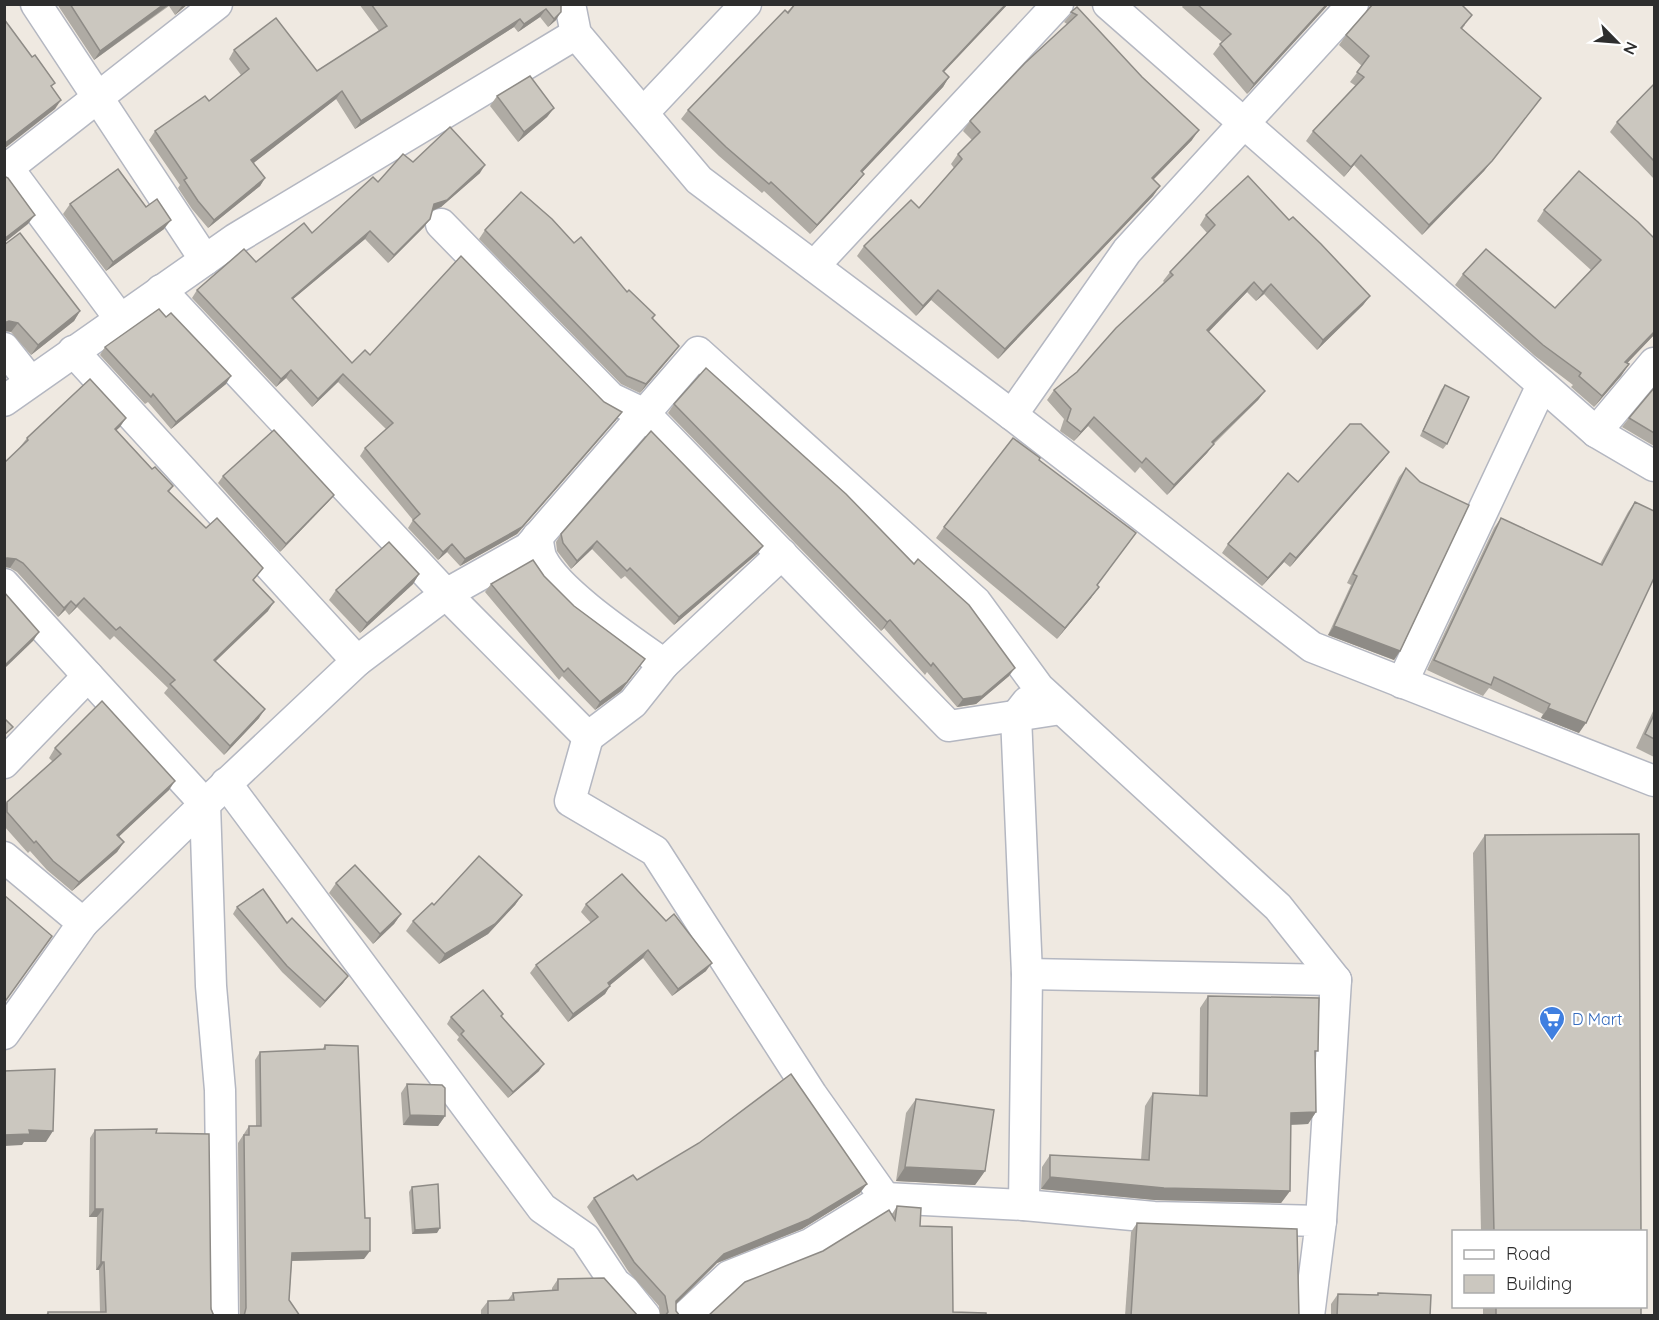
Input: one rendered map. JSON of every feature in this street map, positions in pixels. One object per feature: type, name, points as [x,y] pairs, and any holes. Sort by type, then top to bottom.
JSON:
[{"type":"street","points":[[36,4],[205,260]]},
{"type":"street","points":[[120,319],[6,170],[218,4]]},
{"type":"street","points":[[570,4],[576,34],[699,180],[1012,415],[1312,647],[1654,781]]},
{"type":"street","points":[[643,112],[746,4]]},
{"type":"street","points":[[814,266],[1058,4]]},
{"type":"street","points":[[1108,4],[1596,432],[1654,466]]},
{"type":"street","points":[[1012,415],[1127,251],[1353,4]]},
{"type":"street","points":[[4,401],[235,239],[576,34]]},
{"type":"street","points":[[441,225],[611,398],[645,414],[949,726],[1061,709]]},
{"type":"street","points":[[161,290],[446,594],[588,737]]},
{"type":"street","points":[[4,348],[30,381]]},
{"type":"street","points":[[73,351],[357,661]]},
{"type":"street","points":[[4,1034],[83,923],[226,783],[357,661],[446,594],[528,548],[698,352],[976,602],[1038,688],[1278,907],[1336,980],[1322,1221],[1309,1316]]},
{"type":"street","points":[[1596,432],[1654,363]]},
{"type":"street","points":[[1402,683],[1542,385]]},
{"type":"street","points":[[537,537],[542,559],[557,578],[593,612],[664,664]]},
{"type":"street","points":[[782,554],[664,664],[633,704],[588,737],[570,801],[655,851],[812,1095],[885,1198]]},
{"type":"street","points":[[4,584],[205,804],[211,986],[220,1090],[223,1316]]},
{"type":"street","points":[[4,763],[88,676]]},
{"type":"street","points":[[1024,1205],[1027,974],[1016,716],[1038,688]]},
{"type":"street","points":[[226,783],[542,1208],[585,1238],[615,1283],[624,1290],[645,1316]]},
{"type":"street","points":[[4,857],[83,923]]},
{"type":"street","points":[[1027,974],[1336,980]]},
{"type":"street","points":[[686,1316],[729,1276],[810,1244],[885,1198],[1024,1205],[1154,1217],[1322,1221]]},
{"type":"building","points":[[70,4],[164,4],[100,51]]},
{"type":"building","points":[[371,4],[561,4],[561,12],[554,19],[546,9],[524,24],[520,19],[361,121],[342,91],[251,160],[265,178],[214,220],[184,180],[187,178],[155,131],[205,96],[209,101],[249,69],[234,50],[276,18],[317,71],[387,26]]},
{"type":"building","points":[[795,4],[1006,4],[943,71],[949,77],[861,171],[864,174],[817,225],[771,182],[769,184],[726,147],[688,110],[785,10],[788,13]]},
{"type":"building","points":[[1197,4],[1327,4],[1254,84],[1220,44],[1231,34]]},
{"type":"building","points":[[1373,4],[1461,4],[1472,15],[1461,28],[1541,98],[1492,161],[1429,225],[1361,155],[1351,167],[1313,131],[1364,77],[1357,72],[1369,56],[1346,35]]},
{"type":"building","points":[[1077,7],[1142,77],[1199,130],[1152,178],[1160,186],[1005,349],[938,290],[923,306],[864,246],[911,200],[919,208],[962,159],[958,154],[980,132],[970,121],[1025,63],[1077,15],[1071,12]]},
{"type":"building","points":[[4,19],[32,57],[35,55],[55,83],[51,86],[61,100],[4,144]]},
{"type":"building","points":[[530,76],[554,108],[524,132],[497,96]]},
{"type":"building","points":[[1654,84],[1654,161],[1617,122]]},
{"type":"building","points":[[450,127],[485,165],[447,200],[434,204],[430,219],[394,255],[370,231],[292,298],[352,363],[365,350],[370,355],[461,256],[604,402],[622,412],[522,527],[465,559],[452,544],[443,552],[413,520],[420,514],[365,448],[393,423],[343,374],[318,399],[291,370],[281,379],[197,290],[244,249],[256,262],[304,223],[312,233],[373,177],[378,182],[403,154],[413,162]]},
{"type":"building","points":[[118,169],[146,207],[157,199],[171,220],[113,262],[70,204]]},
{"type":"building","points":[[1579,171],[1654,238],[1654,332],[1625,362],[1629,364],[1602,396],[1579,376],[1581,373],[1543,345],[1463,274],[1486,249],[1555,308],[1601,260],[1544,210]]},
{"type":"building","points":[[4,176],[8,178],[35,215],[4,239]]},
{"type":"building","points":[[1248,176],[1289,220],[1293,217],[1321,244],[1370,296],[1323,340],[1271,284],[1263,292],[1254,282],[1207,330],[1265,391],[1212,442],[1214,444],[1174,485],[1146,458],[1142,463],[1094,417],[1081,432],[1067,421],[1071,409],[1054,390],[1077,372],[1116,328],[1173,275],[1170,272],[1215,225],[1206,215]]},
{"type":"building","points":[[521,192],[552,219],[574,243],[581,237],[627,292],[629,290],[655,315],[652,318],[679,346],[646,384],[627,376],[485,230]]},
{"type":"building","points":[[20,233],[80,311],[38,345],[18,323],[9,321],[4,323],[4,245]]},
{"type":"building","points":[[159,309],[166,317],[171,313],[231,376],[176,422],[153,394],[151,397],[105,347]]},
{"type":"building","points":[[706,368],[846,494],[914,564],[918,559],[969,605],[1015,668],[982,696],[963,699],[933,663],[931,666],[890,620],[887,622],[674,404]]},
{"type":"building","points":[[90,379],[126,418],[115,429],[152,469],[155,467],[173,486],[168,491],[206,528],[217,518],[263,568],[253,580],[274,602],[214,660],[265,709],[230,746],[170,684],[175,680],[120,627],[116,630],[84,598],[76,606],[71,601],[64,608],[23,563],[16,559],[4,559],[4,463],[28,440],[27,438]]},
{"type":"building","points":[[1445,385],[1469,397],[1447,444],[1423,431]]},
{"type":"building","points":[[1654,388],[1654,433],[1629,418]]},
{"type":"building","points":[[1350,424],[1361,424],[1389,452],[1296,558],[1290,553],[1268,578],[1228,544],[1288,473],[1298,482]]},
{"type":"building","points":[[274,430],[334,495],[286,544],[223,476]]},
{"type":"building","points":[[651,431],[763,546],[679,617],[630,568],[627,571],[597,541],[577,561],[563,543],[561,534]]},
{"type":"building","points":[[1013,438],[1136,533],[1097,585],[1099,587],[1065,628],[944,527]]},
{"type":"building","points":[[1406,468],[1420,482],[1469,505],[1400,651],[1334,626],[1357,576],[1353,574]]},
{"type":"building","points":[[1635,502],[1654,511],[1654,578],[1586,723],[1548,708],[1550,704],[1494,677],[1491,685],[1434,660],[1501,518],[1602,565]]},
{"type":"building","points":[[389,542],[419,574],[367,623],[336,590]]},
{"type":"building","points":[[533,560],[544,576],[574,606],[645,659],[627,682],[600,702],[568,668],[564,672],[491,584]]},
{"type":"building","points":[[4,592],[39,632],[4,666]]},
{"type":"building","points":[[102,701],[175,781],[117,835],[124,842],[79,882],[53,861],[36,841],[34,843],[7,812],[7,802],[61,754],[55,748]]},
{"type":"building","points":[[1654,715],[1654,739],[1645,734]]},
{"type":"building","points":[[4,718],[13,727],[4,735]]},
{"type":"building","name":"D Mart","points":[[1639,834],[1641,1230],[1494,1230],[1485,835]]},
{"type":"building","points":[[479,856],[522,895],[495,924],[445,954],[413,921],[432,903],[434,905]]},
{"type":"building","points":[[355,865],[401,914],[380,934],[336,883]]},
{"type":"building","points":[[622,874],[666,921],[674,914],[712,963],[678,989],[648,950],[608,983],[610,986],[573,1014],[536,965],[598,917],[586,904]]},
{"type":"building","points":[[263,889],[287,923],[292,918],[348,976],[325,1001],[287,966],[237,907]]},
{"type":"building","points":[[4,895],[52,936],[4,1003]]},
{"type":"building","points":[[483,990],[503,1014],[501,1016],[544,1064],[513,1092],[461,1034],[464,1031],[451,1017]]},
{"type":"building","points":[[1208,996],[1319,998],[1318,1051],[1315,1051],[1316,1112],[1291,1113],[1290,1191],[1164,1188],[1050,1177],[1050,1155],[1149,1160],[1153,1093],[1207,1096]]},
{"type":"building","points":[[325,1045],[358,1046],[365,1218],[370,1218],[370,1251],[292,1253],[289,1300],[300,1316],[244,1316],[246,1308],[244,1135],[249,1135],[249,1126],[261,1126],[260,1052],[325,1049]]},
{"type":"building","points":[[55,1069],[53,1131],[29,1130],[30,1134],[4,1135],[4,1071]]},
{"type":"building","points":[[791,1074],[867,1184],[809,1219],[724,1254],[676,1301],[676,1311],[680,1316],[665,1316],[668,1312],[665,1296],[634,1262],[594,1198],[633,1175],[637,1180],[699,1143]]},
{"type":"building","points":[[407,1084],[442,1085],[445,1088],[445,1116],[410,1115]]},
{"type":"building","points":[[916,1099],[994,1110],[985,1171],[905,1167]]},
{"type":"building","points":[[157,1129],[156,1133],[209,1134],[211,1309],[214,1316],[48,1316],[48,1312],[106,1312],[104,1262],[101,1262],[103,1209],[95,1209],[95,1130]]},
{"type":"building","points":[[438,1184],[440,1228],[415,1230],[412,1187]]},
{"type":"building","points":[[897,1206],[921,1208],[920,1226],[952,1227],[953,1312],[986,1313],[986,1316],[708,1316],[745,1282],[823,1251],[889,1210],[895,1220]]},
{"type":"building","points":[[1137,1223],[1297,1229],[1299,1316],[1131,1316]]},
{"type":"building","points":[[604,1278],[638,1316],[488,1316],[488,1301],[514,1300],[513,1293],[558,1290],[558,1279]]},
{"type":"building","points":[[1378,1293],[1431,1295],[1430,1316],[1337,1316],[1338,1294],[1378,1295]]},
{"type":"building","points":[[1496,1308],[1641,1308],[1641,1316],[1496,1316]]},
{"type":"place","name":"D Mart","points":[[1552,1042]]}]
